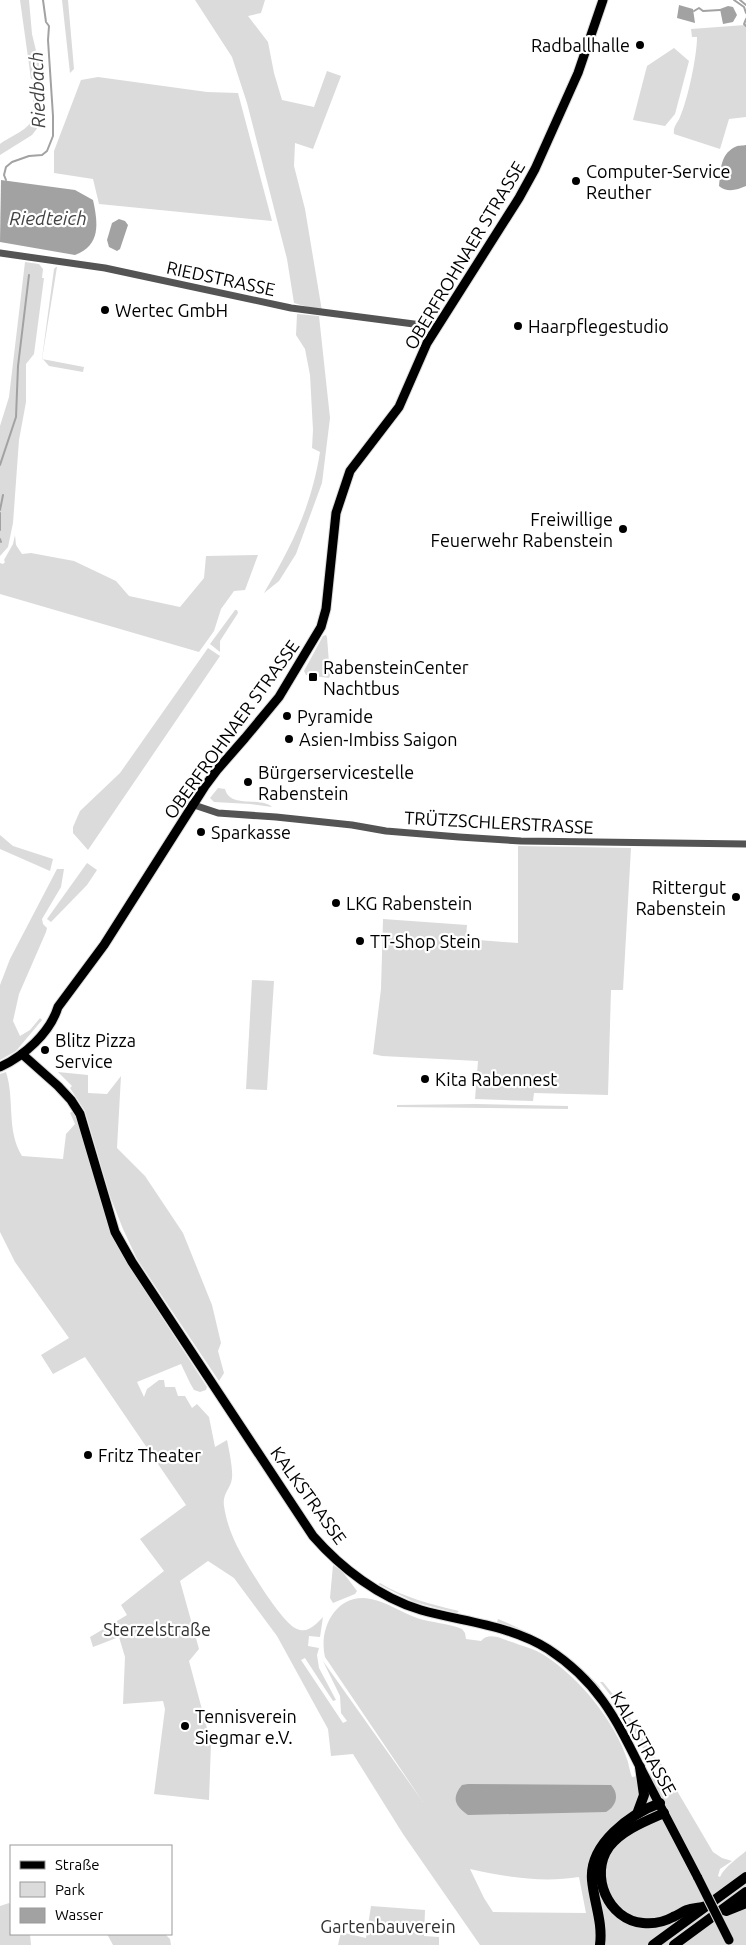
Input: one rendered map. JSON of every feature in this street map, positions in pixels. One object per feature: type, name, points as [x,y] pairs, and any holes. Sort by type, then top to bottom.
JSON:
[{"type":"highway","points":[[636,1815],[644,1795],[640,1767]]},
{"type":"highway","points":[[600,1945],[602,1927],[592,1879],[593,1866],[602,1845],[636,1815],[660,1803]]},
{"type":"highway","points":[[664,1813],[622,1834],[610,1847],[602,1865],[601,1878],[605,1896],[617,1911],[626,1918],[642,1923],[658,1922],[673,1918],[685,1910],[706,1906]]},
{"type":"highway","points":[[653,1945],[746,1877]]},
{"type":"highway","points":[[674,1945],[746,1892]]},
{"type":"highway","points":[[715,1915],[746,1903]]},
{"type":"main road","name":"OBERFROHNAER STRASSE","points":[[0,1067],[22,1054],[37,1041],[56,1014],[58,1007],[104,945],[217,770],[279,697],[321,627],[326,609],[336,513],[350,471],[399,407],[436,327],[515,206],[535,169],[587,50],[604,0]]},
{"type":"main road","name":"KALKSTRASSE","points":[[22,1054],[58,1086],[74,1104],[83,1122],[116,1232],[132,1262],[285,1495],[324,1549],[338,1562],[372,1587],[404,1604],[420,1610],[478,1622],[508,1631],[552,1652],[578,1672],[595,1690],[626,1737],[730,1942]]},
{"type":"street","name":"RIEDSTRASSE","points":[[0,253],[105,268],[292,308],[436,327]]},
{"type":"street","name":"TRÜTZSCHLERSTRASSE","points":[[194,805],[218,813],[276,817],[352,825],[386,831],[459,837],[531,842],[746,844]]},
{"type":"green space","points":[[20,0],[29,0],[32,34],[39,63],[38,77],[31,79]]},
{"type":"green space","points":[[62,0],[68,0],[74,69],[70,73]]},
{"type":"green space","points":[[195,0],[265,0],[261,13],[248,16],[268,42],[282,100],[314,107],[327,71],[341,76],[313,149],[295,143],[294,166],[305,209],[322,311],[294,303],[287,259],[247,103],[232,57]]},
{"type":"green space","points":[[746,14],[746,117],[729,119],[720,149],[674,134],[686,100],[694,66],[697,37],[692,37],[691,29],[745,25]]},
{"type":"green space","points":[[674,48],[689,61],[675,114],[665,126],[633,120],[647,66]]},
{"type":"green space","points":[[98,77],[207,92],[238,93],[272,221],[99,204],[93,179],[54,173],[54,151],[81,80]]},
{"type":"green space","points":[[32,87],[40,88],[42,122],[32,135],[0,155],[0,144],[24,129],[31,121],[34,109]]},
{"type":"green space","points":[[25,262],[39,264],[43,269],[42,278],[44,278],[34,354],[26,364],[26,402],[19,440],[13,523],[8,547],[0,556],[0,426],[9,397]]},
{"type":"green space","points":[[57,267],[42,358],[54,269]]},
{"type":"green space","points":[[297,314],[319,316],[330,418],[322,483],[296,554],[279,581],[264,593],[292,542],[306,509],[320,452],[312,448],[310,375],[305,349],[296,335]]},
{"type":"green space","points":[[43,359],[84,367],[83,372],[49,366]]},
{"type":"green space","points":[[15,535],[16,545],[22,554],[31,553],[74,561],[116,581],[129,596],[180,607],[204,578],[206,556],[258,555],[245,590],[234,591],[221,609],[214,631],[199,652],[0,594],[0,563],[3,564],[5,562],[4,560],[13,544]]},
{"type":"green space","points":[[235,610],[238,613],[220,641],[220,652],[210,644]]},
{"type":"green space","points":[[326,635],[329,678],[306,675],[304,671],[323,636]]},
{"type":"green space","points":[[208,648],[220,656],[88,850],[73,833],[73,827],[80,811],[120,773]]},
{"type":"green space","points":[[218,788],[225,789],[233,799],[260,802],[272,807],[214,802],[210,798]]},
{"type":"green space","points":[[0,835],[13,846],[53,859],[50,871],[0,849]]},
{"type":"green space","points":[[518,846],[631,848],[623,990],[611,990],[608,1095],[534,1093],[533,1101],[475,1099],[478,1061],[373,1054],[381,989],[383,919],[467,925],[466,939],[518,943]]},
{"type":"green space","points":[[87,863],[97,870],[87,885],[51,922],[47,919]]},
{"type":"green space","points":[[57,869],[64,869],[61,887],[42,919],[43,924],[47,928],[46,932],[19,994],[13,1021],[20,1036],[30,1030],[40,1018],[42,1020],[16,1051],[0,1060],[0,985],[10,959]]},
{"type":"green space","points":[[252,980],[274,981],[267,1090],[246,1089]]},
{"type":"green space","name":"Sterzelstraße","points":[[6,1072],[9,1083],[12,1125],[17,1146],[22,1156],[63,1159],[66,1134],[75,1124],[70,1113],[73,1111],[76,1115],[113,1233],[128,1265],[207,1387],[206,1390],[200,1392],[194,1390],[181,1364],[137,1382],[144,1397],[147,1389],[159,1380],[164,1380],[165,1387],[175,1387],[178,1396],[185,1396],[192,1408],[197,1404],[209,1417],[215,1447],[227,1440],[232,1478],[225,1494],[224,1506],[233,1537],[264,1592],[290,1625],[297,1629],[305,1630],[312,1628],[323,1617],[320,1637],[309,1636],[308,1646],[319,1648],[317,1655],[319,1668],[336,1700],[333,1701],[305,1658],[301,1660],[343,1723],[347,1721],[341,1713],[340,1696],[323,1661],[423,1802],[325,1657],[324,1635],[328,1624],[333,1615],[348,1601],[359,1598],[377,1600],[417,1618],[462,1629],[466,1639],[481,1641],[492,1636],[540,1653],[570,1676],[595,1702],[622,1747],[632,1777],[666,1772],[713,1852],[722,1858],[732,1861],[720,1869],[718,1876],[720,1877],[728,1866],[746,1851],[746,1945],[480,1945],[403,1834],[353,1754],[331,1756],[328,1729],[277,1636],[234,1578],[208,1561],[180,1581],[199,1649],[189,1661],[211,1743],[209,1800],[154,1794],[165,1709],[163,1701],[123,1704],[125,1657],[119,1637],[93,1647],[90,1637],[127,1615],[121,1605],[164,1571],[140,1539],[186,1505],[85,1357],[53,1374],[41,1355],[69,1338],[15,1262],[0,1232],[0,1074]],"holes":[[[470,1869],[511,1877],[538,1879],[579,1877],[586,1913],[493,1912]]]},
{"type":"green space","points":[[58,1072],[88,1075],[88,1093],[107,1094],[121,1076],[117,1148],[145,1176],[183,1233],[212,1305],[221,1343],[218,1351],[224,1373],[219,1381],[137,1259],[110,1196],[85,1111],[70,1088],[72,1086]]},
{"type":"green space","points":[[397,1105],[568,1106],[568,1109],[397,1107]]},
{"type":"green space","points":[[333,1565],[342,1571],[357,1591],[355,1594],[333,1603],[330,1598]]},
{"type":"green space","points":[[380,1583],[408,1597],[459,1611],[457,1613],[414,1602],[378,1584]]},
{"type":"green space","points":[[498,1619],[527,1632],[554,1647],[578,1665],[600,1687],[599,1689],[540,1640],[520,1629],[497,1622]]},
{"type":"green space","points":[[600,1682],[603,1682],[624,1708],[652,1754],[663,1766],[653,1768],[626,1715]]},
{"type":"green space","points":[[9,1903],[10,1904],[10,1935],[30,1935],[31,1945],[0,1945],[0,1906]]},
{"type":"green space","name":"Gartenbauverein","points":[[371,1906],[425,1910],[424,1936],[439,1937],[439,1945],[338,1945],[341,1932],[366,1938]]},
{"type":"green space","points":[[108,1935],[166,1935],[170,1939],[171,1945],[113,1945]]},
{"type":"water","points":[[679,5],[693,9],[695,23],[677,18]]},
{"type":"water","points":[[728,6],[733,7],[737,15],[733,22],[723,24],[720,9]]},
{"type":"water","points":[[746,145],[746,186],[739,189],[725,190],[719,186],[723,159],[730,150],[737,146]]},
{"type":"water","name":"Riedteich","points":[[1,180],[75,190],[93,200],[96,232],[89,245],[75,255],[0,242]]},
{"type":"water","points":[[119,219],[125,221],[128,225],[120,249],[117,251],[109,247],[107,240],[112,223]]},
{"type":"water","points":[[462,1785],[611,1785],[614,1789],[616,1800],[606,1812],[468,1815],[457,1805],[456,1794]]},
{"type":"waterway","name":"Riedbach","points":[[6,180],[4,175],[6,167],[12,162],[29,156],[42,155],[47,151],[53,136],[48,40],[49,26],[46,22],[43,0]]},
{"type":"waterway","points":[[734,0],[744,7],[746,13]]},
{"type":"waterway","points":[[740,0],[746,5]]},
{"type":"waterway","points":[[694,11],[699,8],[703,11],[720,10]]},
{"type":"waterway","points":[[746,19],[744,24],[746,26]]},
{"type":"waterway","name":"Riedbach","points":[[0,465],[16,417],[18,366],[29,275]]},
{"type":"waterway","points":[[0,510],[3,495]]},
{"type":"waterway","points":[[0,513],[0,530]]},
{"type":"place","name":"Radballhalle","points":[[640,45]]},
{"type":"place","name":"Computer-Service Reuther","points":[[576,181]]},
{"type":"place","name":"Wertec GmbH","points":[[105,310]]},
{"type":"place","name":"Haarpflegestudio","points":[[518,326]]},
{"type":"place","name":"Freiwillige Feuerwehr Rabenstein","points":[[623,529]]},
{"type":"place","name":"RabensteinCenter Nachtbus","points":[[313,677]]},
{"type":"place","name":"Pyramide","points":[[287,716]]},
{"type":"place","name":"Asien-Imbiss Saigon","points":[[289,739]]},
{"type":"place","name":"Bürgerservicestelle Rabenstein","points":[[248,782]]},
{"type":"place","name":"Sparkasse","points":[[201,832]]},
{"type":"place","name":"Rittergut Rabenstein","points":[[736,897]]},
{"type":"place","name":"LKG Rabenstein","points":[[336,903]]},
{"type":"place","name":"TT-Shop Stein","points":[[360,941]]},
{"type":"place","name":"Blitz Pizza Service","points":[[45,1050]]},
{"type":"place","name":"Kita Rabennest","points":[[425,1079]]},
{"type":"place","name":"Fritz Theater","points":[[88,1455]]},
{"type":"place","name":"Tennisverein Siegmar e.V.","points":[[185,1726]]}]
